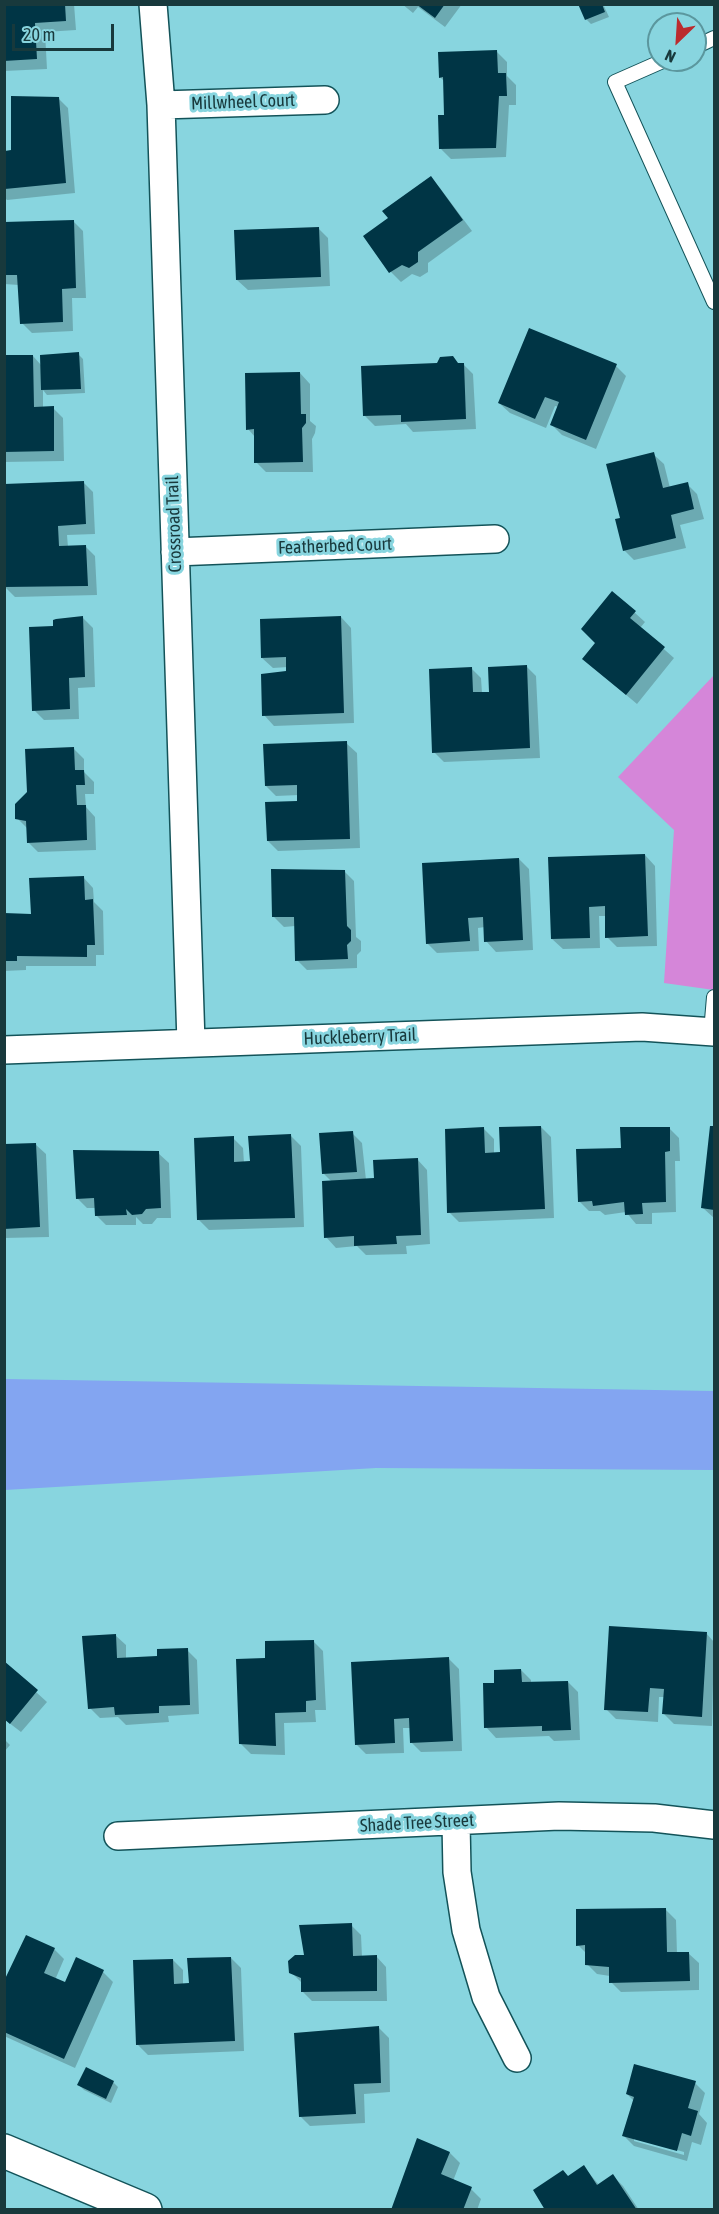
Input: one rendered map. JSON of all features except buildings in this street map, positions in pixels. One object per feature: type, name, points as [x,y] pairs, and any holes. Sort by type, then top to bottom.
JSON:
[{"type":"highway","points":[[4,2151],[145,2210]]},
{"type":"street","name":"Crossroad Trail","points":[[153,4],[161,105],[190,1043]]},
{"type":"street","name":"Millwheel Court","points":[[161,105],[325,100]]},
{"type":"street","name":"Featherbed Court","points":[[175,552],[495,539]]},
{"type":"street","name":"Huckleberry Trail","points":[[4,1050],[642,1027],[713,1032]]},
{"type":"street","name":"Shade Tree Street","points":[[118,1836],[559,1816],[654,1818],[714,1825]]},
{"type":"street","points":[[456,1822],[457,1872],[466,1930],[486,1996],[518,2058]]},
{"type":"lane","points":[[647,68],[615,82],[714,302]]},
{"type":"lane","points":[[713,1032],[714,997]]},
{"type":"shaded area","points":[[714,675],[714,990],[664,983],[674,830],[618,777]]},
{"type":"water","points":[[5,1379],[714,1391],[714,1470],[376,1468],[5,1490]]}]
